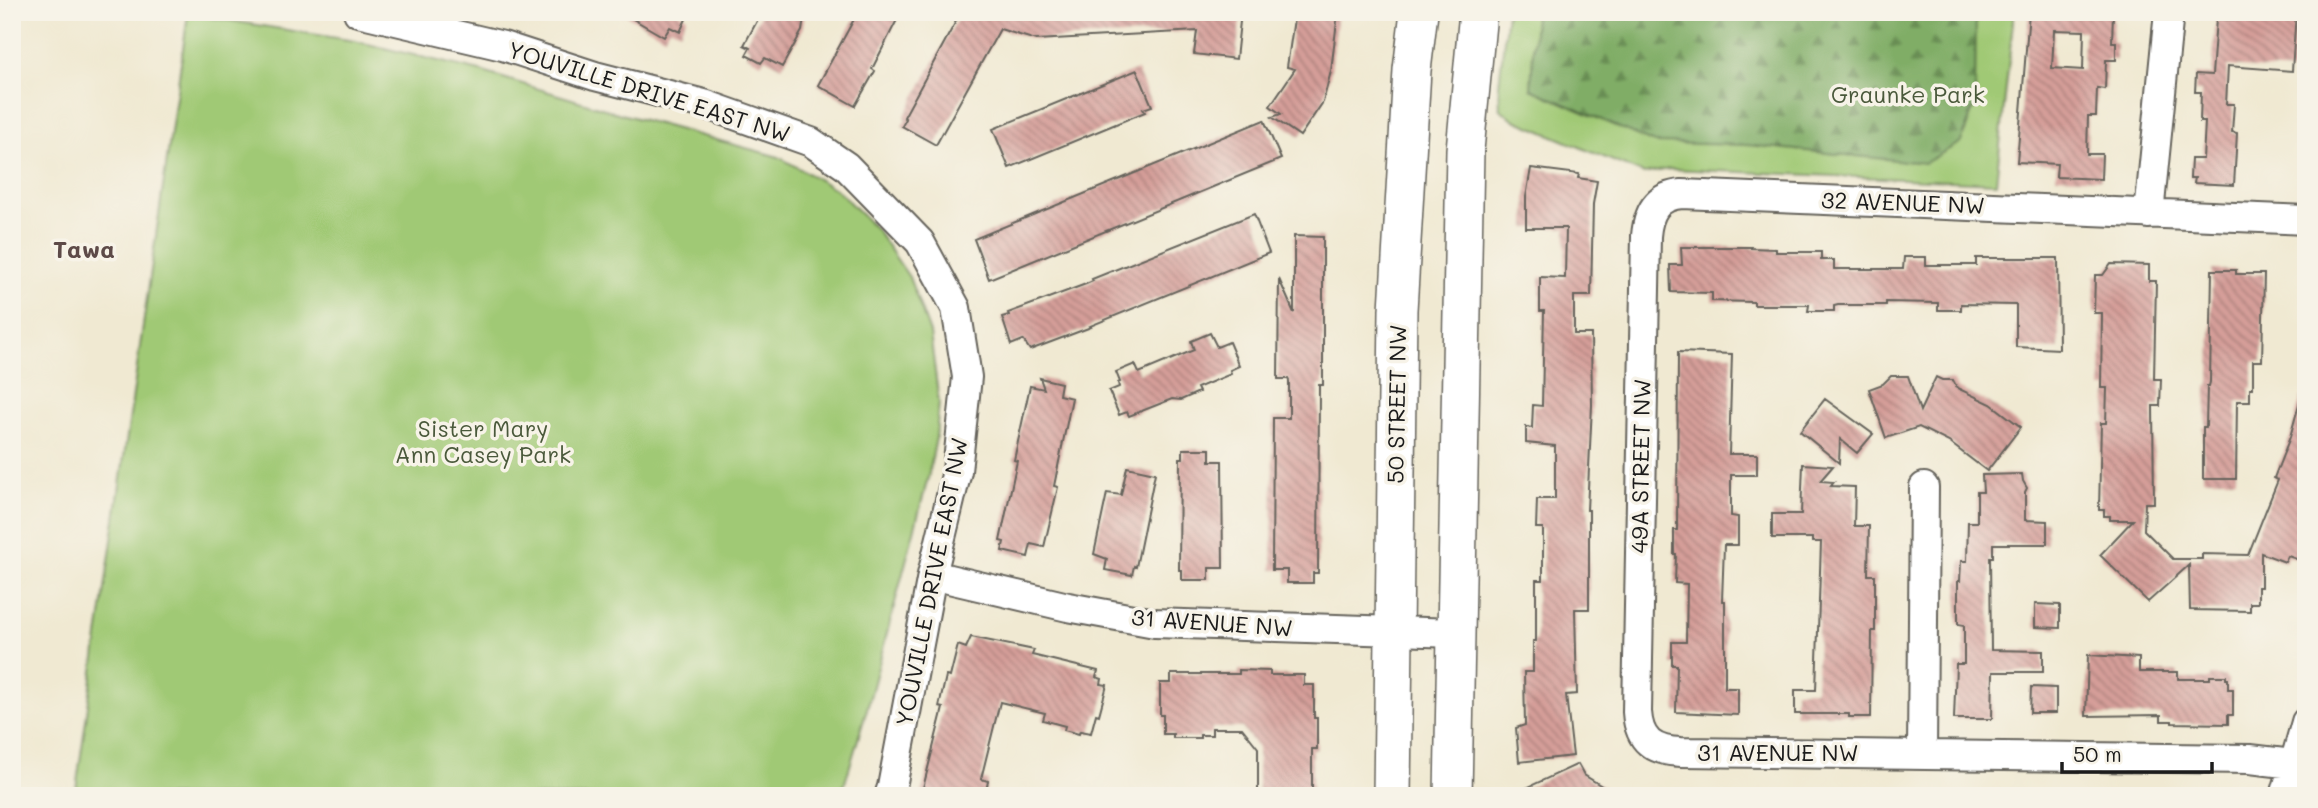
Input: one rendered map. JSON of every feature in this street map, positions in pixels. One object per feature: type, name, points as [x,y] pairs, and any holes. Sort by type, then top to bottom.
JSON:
[{"type":"main road","name":"50 STREET NW","points":[[1392,796],[1398,310],[1412,69],[1419,12]]},
{"type":"main road","points":[[1453,796],[1465,150],[1478,12]]},
{"type":"street","name":"YOUVILLE DRIVE EAST NW","points":[[358,12],[503,46],[595,76],[704,104],[811,142],[846,166],[920,242],[956,309],[967,377],[957,471],[932,575],[889,796]]},
{"type":"street","points":[[2149,214],[2169,12]]},
{"type":"street","name":"32 AVENUE NW","points":[[1658,202],[1682,194],[2306,220]]},
{"type":"street","name":"49A STREET NW","points":[[1641,734],[1637,712],[1646,236],[1651,210],[1658,202]]},
{"type":"street","points":[[1922,754],[1924,487]]},
{"type":"street","name":"31 AVENUE NW","points":[[932,575],[1068,607],[1155,623],[1454,633]]},
{"type":"street","points":[[2285,796],[2306,722]]},
{"type":"street","name":"31 AVENUE NW","points":[[1641,734],[1647,741],[1667,752],[2250,759],[2293,764]]},
{"type":"green space","name":"Graunke Park","points":[[1507,12],[2014,12],[1996,183],[1669,169],[1644,174],[1515,120],[1500,109],[1499,85]]},
{"type":"green space","name":"Graunke Park","points":[[1535,12],[1976,12],[1975,104],[1961,142],[1925,163],[1746,145],[1654,143],[1531,89]]},
{"type":"green space","name":"Sister Mary Ann Casey Park","points":[[188,14],[355,41],[480,71],[618,113],[779,157],[837,190],[876,229],[909,277],[930,333],[939,402],[936,438],[928,478],[867,709],[841,796],[75,796]]},
{"type":"building","points":[[621,12],[678,12],[687,17],[680,32],[670,27],[664,37]]},
{"type":"building","points":[[762,12],[805,12],[802,31],[782,67],[765,58],[761,63],[746,55],[750,48],[744,45]]},
{"type":"building","points":[[858,12],[901,12],[872,69],[875,71],[855,106],[818,85]]},
{"type":"building","points":[[961,12],[1241,12],[1236,59],[1194,54],[1197,31],[1036,40],[1000,29],[936,145],[902,126],[906,119],[904,117]]},
{"type":"building","points":[[1295,12],[1338,12],[1331,71],[1323,102],[1300,136],[1272,117],[1281,114],[1270,106],[1295,69],[1287,67]]},
{"type":"building","points":[[2029,12],[2113,14],[2112,42],[2116,42],[2116,60],[2106,60],[2105,89],[2097,88],[2096,116],[2088,116],[2087,154],[2102,154],[2101,179],[2056,177],[2057,164],[2017,162]],"holes":[[[2054,30],[2084,31],[2083,70],[2052,68]]]},
{"type":"building","points":[[2273,12],[2296,12],[2292,71],[2228,66],[2226,104],[2234,104],[2232,132],[2237,133],[2234,185],[2194,183],[2195,178],[2190,178],[2191,159],[2203,159],[2205,122],[2200,122],[2201,92],[2195,92],[2196,74],[2212,75],[2216,19],[2273,21]]},
{"type":"building","points":[[1137,70],[1152,106],[1143,109],[1145,112],[1009,168],[993,129]]},
{"type":"building","points":[[1264,120],[1281,159],[989,279],[974,239]]},
{"type":"building","points":[[1531,168],[1579,174],[1578,178],[1597,181],[1593,204],[1591,296],[1574,296],[1574,334],[1591,334],[1592,405],[1587,510],[1589,609],[1575,609],[1577,694],[1566,695],[1573,756],[1519,762],[1516,728],[1525,725],[1524,672],[1533,672],[1536,580],[1543,580],[1543,528],[1536,528],[1537,499],[1555,499],[1555,446],[1526,443],[1526,427],[1532,428],[1533,405],[1542,406],[1544,311],[1540,311],[1540,277],[1565,278],[1566,228],[1526,228],[1526,197]]},
{"type":"building","points":[[1254,214],[1269,253],[1030,350],[1023,340],[1011,345],[1002,317],[1009,315],[1008,313],[1086,284],[1093,281],[1092,279]]},
{"type":"building","points":[[1294,236],[1323,237],[1323,385],[1319,385],[1318,573],[1313,573],[1313,583],[1287,583],[1287,570],[1272,570],[1273,418],[1289,418],[1289,381],[1278,379],[1279,279],[1294,313]]},
{"type":"building","points":[[1681,247],[1751,247],[1776,249],[1776,252],[1821,252],[1821,260],[1834,260],[1834,269],[1903,269],[1904,257],[1926,257],[1926,265],[1976,265],[1976,258],[2058,258],[2059,349],[2016,347],[2016,305],[1961,304],[1961,310],[1938,310],[1938,303],[1886,302],[1886,305],[1838,305],[1834,306],[1834,311],[1808,311],[1809,305],[1754,305],[1754,302],[1712,301],[1712,293],[1671,292],[1670,265],[1682,265]]},
{"type":"building","points":[[2111,264],[2149,265],[2149,281],[2156,281],[2154,379],[2161,379],[2160,406],[2153,406],[2154,503],[2145,503],[2144,530],[2173,559],[2202,559],[2202,554],[2248,555],[2278,480],[2274,478],[2290,437],[2301,397],[2306,398],[2306,462],[2302,475],[2306,476],[2306,551],[2302,561],[2288,556],[2285,562],[2261,553],[2258,603],[2250,603],[2250,611],[2190,610],[2189,565],[2148,602],[2100,555],[2133,520],[2110,520],[2110,516],[2104,516],[2104,510],[2099,510],[2101,423],[2106,423],[2107,388],[2101,388],[2102,313],[2094,313],[2095,275],[2103,275]]},
{"type":"building","points":[[2212,270],[2236,270],[2236,274],[2264,274],[2262,361],[2253,361],[2250,401],[2237,401],[2236,479],[2203,479],[2203,427],[2206,427],[2207,386],[2210,382]]},
{"type":"building","points":[[1210,333],[1217,347],[1229,342],[1239,366],[1230,370],[1231,374],[1197,388],[1199,392],[1181,400],[1172,399],[1129,416],[1127,412],[1119,415],[1109,391],[1119,387],[1116,372],[1135,364],[1139,373],[1194,350],[1191,341]]},
{"type":"building","points":[[1678,352],[1732,354],[1729,454],[1757,454],[1757,475],[1731,475],[1731,516],[1738,517],[1738,545],[1724,545],[1722,601],[1725,601],[1725,688],[1738,688],[1738,715],[1676,712],[1677,665],[1672,665],[1672,642],[1686,642],[1687,584],[1675,583]]},
{"type":"building","points":[[1891,376],[1908,376],[1920,411],[1936,377],[1953,380],[1957,388],[1991,404],[2021,427],[1987,471],[1949,442],[1919,427],[1886,438],[1869,389],[1883,384]]},
{"type":"building","points":[[1040,378],[1061,383],[1059,395],[1072,398],[1054,486],[1058,487],[1044,547],[1031,544],[1028,557],[1002,551],[1004,542],[1000,541],[1030,386],[1044,389]]},
{"type":"building","points":[[1825,399],[1873,434],[1857,453],[1840,439],[1839,463],[1800,431]]},
{"type":"building","points":[[1183,449],[1210,449],[1210,461],[1222,461],[1223,568],[1209,568],[1209,580],[1182,580],[1182,570],[1179,570],[1180,458],[1183,458]]},
{"type":"building","points":[[1803,464],[1833,466],[1820,481],[1834,482],[1831,486],[1855,487],[1854,526],[1869,526],[1868,575],[1875,575],[1871,717],[1849,717],[1849,714],[1795,714],[1795,690],[1816,690],[1821,542],[1812,542],[1812,538],[1772,538],[1772,514],[1801,514]]},
{"type":"building","points":[[1127,467],[1155,473],[1136,567],[1134,566],[1132,575],[1105,570],[1107,559],[1094,554],[1107,493],[1121,495]]},
{"type":"building","points":[[2022,474],[2027,488],[2025,520],[2047,521],[2047,544],[1993,544],[1993,557],[1990,557],[1991,650],[2043,651],[2043,672],[1993,672],[1992,719],[1954,719],[1956,664],[1964,664],[1964,625],[1958,624],[1958,581],[1961,561],[1967,561],[1968,522],[1977,522],[1977,492],[1983,492],[1982,475]]},
{"type":"building","points":[[2035,604],[2060,605],[2060,628],[2035,627]]},
{"type":"building","points":[[971,637],[1034,650],[1032,655],[1098,671],[1096,677],[1102,679],[1101,684],[1107,685],[1099,715],[1096,714],[1091,733],[1080,731],[1079,734],[1064,730],[1065,726],[1043,720],[1045,713],[1000,702],[981,779],[988,781],[985,796],[921,796],[943,708],[939,707],[946,676],[950,677],[958,645],[966,648]]},
{"type":"building","points":[[2088,655],[2139,658],[2139,672],[2178,672],[2178,679],[2226,676],[2228,689],[2233,689],[2233,715],[2228,715],[2228,724],[2172,723],[2161,721],[2161,715],[2086,716]]},
{"type":"building","points":[[1239,670],[1270,671],[1270,675],[1304,675],[1304,685],[1314,685],[1317,749],[1312,749],[1312,796],[1258,796],[1258,748],[1242,728],[1212,728],[1212,735],[1200,735],[1200,738],[1173,738],[1173,734],[1163,734],[1160,683],[1171,683],[1171,674],[1239,674]]},
{"type":"building","points":[[2031,687],[2056,688],[2056,713],[2030,713]]},
{"type":"building","points":[[1578,764],[1584,775],[1618,796],[1509,796]]},
{"type":"district","name":"Tawa","points":[[84,250]]}]
